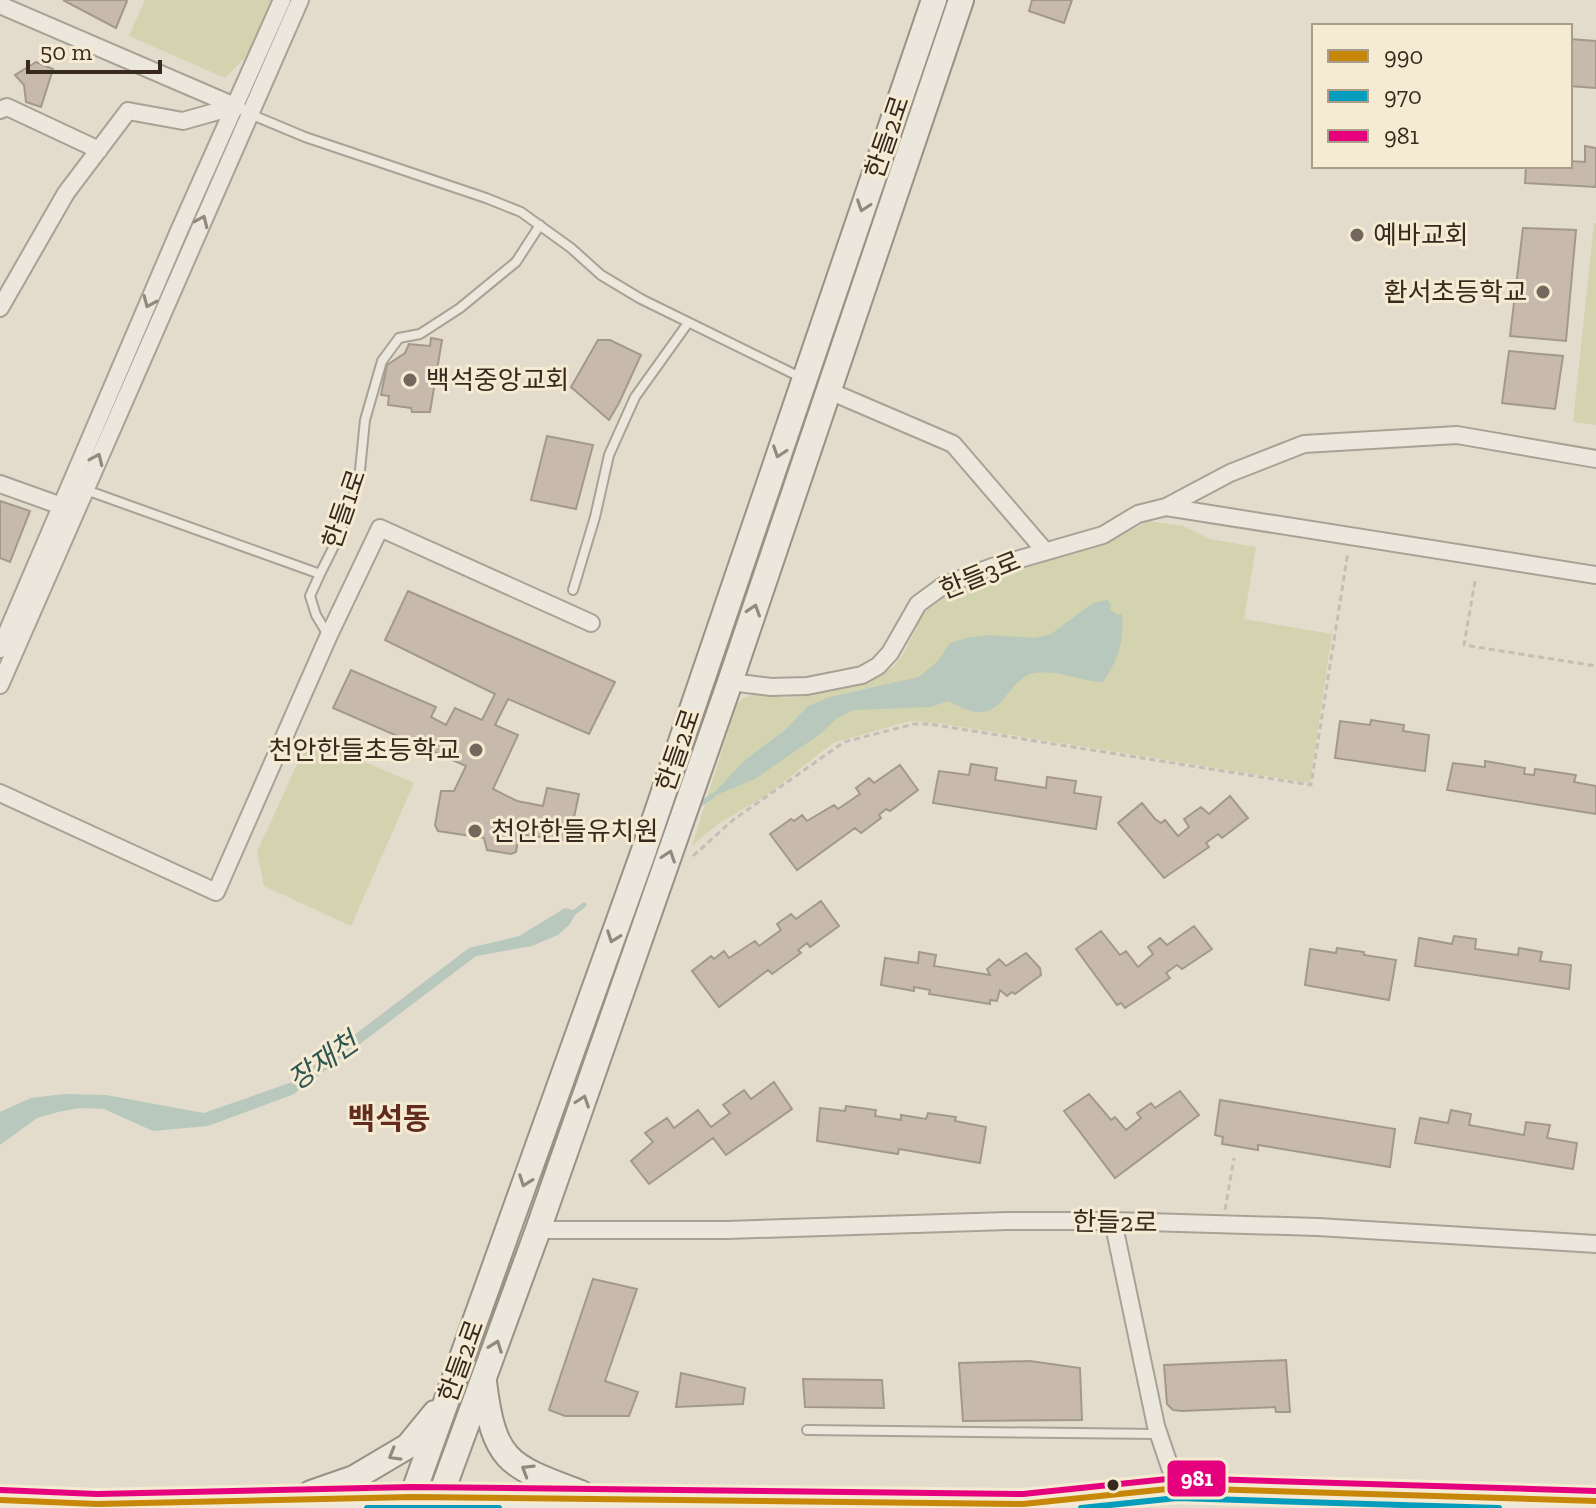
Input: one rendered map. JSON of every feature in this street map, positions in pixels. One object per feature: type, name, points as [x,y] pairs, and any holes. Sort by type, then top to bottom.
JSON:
[{"type":"street","points":[[0,649],[68,508],[84,489],[243,110],[282,0]]},
{"type":"street","points":[[0,685],[179,231],[300,0]]},
{"type":"street","name":"한들2로","points":[[410,1503],[647,841],[934,0]]},
{"type":"street","name":"한들2로","points":[[438,1503],[538,1230],[730,682],[961,0]]},
{"type":"street","points":[[0,5],[243,110]]},
{"type":"street","points":[[0,110],[7,107],[99,150]]},
{"type":"street","points":[[0,308],[66,193],[128,111],[183,121],[243,110]]},
{"type":"street","points":[[827,390],[953,444],[1045,551]]},
{"type":"street","name":"한들3로","points":[[730,682],[771,687],[807,686],[862,675],[878,666],[890,653],[918,604],[944,585],[1103,535],[1138,514],[1166,507],[1230,473],[1304,444],[1457,435],[1596,459]]},
{"type":"street","points":[[0,484],[68,508]]},
{"type":"street","name":"한들3로","points":[[1166,507],[1596,575]]},
{"type":"street","points":[[0,793],[216,892],[329,635],[380,528],[591,623]]},
{"type":"street","name":"한들2로","points":[[538,1230],[727,1230],[1007,1221],[1113,1221],[1472,1235],[1596,1244]]},
{"type":"street","points":[[1113,1221],[1136,1334],[1160,1434],[1177,1488]]},
{"type":"street","points":[[484,1378],[489,1420],[501,1450],[526,1472],[598,1500]]},
{"type":"street","points":[[291,1500],[354,1478],[408,1446],[447,1399]]},
{"type":"street","points":[[0,1500],[97,1504],[291,1500],[1023,1504],[1177,1488],[1596,1501]]},
{"type":"lane","points":[[243,110],[305,137],[521,212],[601,275],[641,299],[827,390]]},
{"type":"lane","name":"한들1로","points":[[84,489],[320,574],[337,540],[359,480],[365,420],[382,361],[399,338],[420,334],[460,308],[516,262],[540,225]]},
{"type":"lane","points":[[573,590],[595,517],[609,455],[635,397],[688,323]]},
{"type":"lane","points":[[320,574],[310,596],[316,615],[329,635]]},
{"type":"lane","points":[[807,1430],[1160,1434]]},
{"type":"path","points":[[667,861],[693,856],[733,820],[844,742],[914,724],[1311,785],[1350,537]]},
{"type":"path","points":[[1475,581],[1464,645],[1596,666]]},
{"type":"path","points":[[1222,1224],[1234,1158]]},
{"type":"green space","points":[[145,0],[276,0],[257,45],[225,78],[129,36]]},
{"type":"green space","points":[[1596,223],[1596,425],[1573,422]]},
{"type":"green space","points":[[1148,521],[1183,526],[1210,539],[1256,547],[1244,619],[1332,634],[1310,783],[910,721],[833,743],[768,794],[718,824],[692,846],[736,705],[743,698],[758,693],[787,698],[864,682],[893,667],[904,653],[922,615],[938,599],[960,587],[1108,543]]},
{"type":"green space","points":[[309,738],[414,783],[351,926],[264,886],[257,852]]},
{"type":"water","points":[[1107,600],[1111,604],[1110,610],[1118,615],[1122,613],[1122,632],[1113,666],[1103,682],[1034,673],[1023,678],[992,709],[981,712],[967,710],[949,701],[930,707],[853,710],[836,719],[820,734],[755,779],[709,798],[745,760],[785,730],[808,706],[830,697],[919,677],[938,661],[950,643],[966,638],[989,635],[1035,638],[1051,634],[1093,603]]},
{"type":"water","points":[[565,908],[577,911],[570,924],[558,935],[532,946],[476,956],[294,1094],[208,1126],[153,1131],[104,1109],[79,1108],[37,1118],[0,1145],[0,1112],[31,1098],[64,1094],[106,1095],[204,1113],[292,1082],[469,948],[519,936]]},
{"type":"building","points":[[63,0],[125,0],[127,1],[116,28]]},
{"type":"building","points":[[1032,0],[1072,0],[1064,23],[1029,11]]},
{"type":"building","points":[[1572,39],[1596,41],[1596,88],[1572,86]]},
{"type":"building","points":[[36,62],[53,69],[41,107],[26,102],[24,85],[15,75]]},
{"type":"building","points":[[1585,146],[1596,148],[1596,187],[1525,183],[1526,168],[1572,168],[1572,161],[1585,162]]},
{"type":"building","points":[[1523,228],[1576,230],[1566,341],[1510,336]]},
{"type":"building","name":"백석중앙교회","points":[[431,338],[442,340],[430,412],[412,412],[411,408],[388,405],[389,396],[381,395],[387,365],[405,353],[409,344],[430,346]]},
{"type":"building","points":[[598,340],[610,340],[641,355],[609,420],[571,387]]},
{"type":"building","points":[[1509,351],[1563,356],[1555,409],[1502,403]]},
{"type":"building","points":[[547,436],[593,445],[576,509],[531,500]]},
{"type":"building","points":[[0,501],[30,511],[10,562],[0,558]]},
{"type":"building","points":[[408,591],[615,682],[589,734],[508,699],[495,725],[518,735],[493,789],[517,801],[543,806],[547,788],[579,794],[569,841],[519,834],[516,852],[511,854],[487,850],[484,838],[438,831],[435,825],[441,791],[454,791],[466,766],[333,708],[351,670],[436,707],[431,717],[446,725],[455,708],[482,720],[495,694],[385,640]]},
{"type":"building","points":[[1371,720],[1404,725],[1403,731],[1429,735],[1425,771],[1335,758],[1340,721],[1370,725]]},
{"type":"building","points":[[1485,761],[1525,768],[1524,774],[1534,775],[1535,769],[1576,775],[1574,782],[1596,786],[1596,814],[1447,790],[1453,763],[1485,767]]},
{"type":"building","points":[[971,764],[997,768],[995,780],[1046,788],[1047,777],[1076,781],[1074,793],[1101,797],[1096,829],[933,803],[939,771],[969,775]]},
{"type":"building","points":[[900,765],[918,790],[890,811],[886,809],[879,815],[881,818],[861,833],[855,828],[797,870],[770,834],[791,819],[794,821],[802,815],[807,821],[834,805],[838,809],[860,794],[856,788],[869,778],[874,783]]},
{"type":"building","points":[[1230,796],[1248,818],[1222,838],[1218,834],[1206,843],[1209,847],[1164,878],[1118,823],[1142,803],[1155,819],[1161,823],[1165,820],[1178,836],[1189,827],[1184,819],[1201,807],[1209,814]]},
{"type":"building","points":[[821,901],[839,926],[810,947],[807,943],[798,950],[801,953],[772,974],[768,970],[719,1007],[692,971],[711,956],[714,959],[724,951],[729,958],[755,941],[759,946],[781,930],[777,924],[791,914],[796,919]]},
{"type":"building","points":[[1194,926],[1212,949],[1182,969],[1177,965],[1166,973],[1170,978],[1125,1008],[1121,1003],[1117,1005],[1076,949],[1101,931],[1120,955],[1126,951],[1138,967],[1153,954],[1148,947],[1160,938],[1167,945]]},
{"type":"building","points":[[1454,936],[1476,939],[1475,949],[1518,955],[1519,948],[1542,952],[1540,961],[1571,965],[1569,989],[1415,966],[1419,938],[1452,944]]},
{"type":"building","points":[[1337,948],[1396,960],[1389,1000],[1305,985],[1310,949],[1336,953]]},
{"type":"building","points":[[919,952],[936,955],[934,966],[990,975],[987,969],[999,959],[1006,966],[1026,953],[1040,968],[1041,975],[1015,994],[1012,992],[1007,996],[1000,990],[997,1001],[990,1000],[990,1004],[929,994],[930,990],[914,987],[914,991],[881,985],[885,958],[918,963]]},
{"type":"building","points":[[774,1082],[792,1109],[726,1155],[713,1138],[649,1184],[631,1161],[653,1142],[645,1133],[667,1118],[674,1128],[698,1110],[711,1127],[730,1113],[723,1105],[744,1090],[751,1099]]},
{"type":"building","points":[[1180,1091],[1199,1115],[1115,1178],[1064,1111],[1089,1094],[1111,1120],[1115,1117],[1126,1130],[1141,1118],[1137,1113],[1151,1103],[1155,1108]]},
{"type":"building","points":[[1220,1100],[1395,1129],[1390,1167],[1258,1145],[1258,1150],[1222,1144],[1223,1137],[1215,1135]]},
{"type":"building","points":[[846,1106],[876,1110],[875,1116],[901,1120],[901,1115],[926,1119],[928,1113],[956,1117],[955,1121],[986,1127],[980,1163],[899,1149],[898,1154],[817,1141],[820,1108],[845,1111]]},
{"type":"building","points":[[1451,1110],[1471,1114],[1469,1125],[1524,1135],[1526,1122],[1550,1125],[1547,1138],[1577,1143],[1573,1169],[1415,1143],[1420,1118],[1448,1123]]},
{"type":"building","points":[[593,1279],[637,1289],[605,1381],[638,1392],[629,1416],[565,1416],[549,1410]]},
{"type":"building","points":[[1286,1360],[1290,1412],[1276,1412],[1275,1407],[1182,1411],[1173,1410],[1167,1404],[1164,1365]]},
{"type":"building","points":[[1030,1361],[1080,1368],[1082,1420],[963,1421],[959,1363]]},
{"type":"building","points":[[681,1373],[745,1388],[743,1404],[676,1407]]},
{"type":"building","points":[[803,1379],[882,1380],[884,1408],[805,1407]]},
{"type":"waterway","name":"장재천","points":[[698,806],[712,796]]},
{"type":"waterway","name":"장재천","points":[[572,914],[584,905]]},
{"type":"transit line","name":"981","points":[[0,1490],[97,1494],[412,1487],[1023,1494],[1177,1478],[1596,1491]]},
{"type":"transit line","name":"990","points":[[0,1500],[97,1504],[412,1497],[1023,1504],[1177,1488],[1596,1501]]},
{"type":"transit line","name":"970","points":[[1081,1508],[1177,1498],[1499,1508]]},
{"type":"transit line","name":"970","points":[[367,1508],[499,1508]]},
{"type":"place","name":"예바교회","points":[[1357,235]]},
{"type":"place","name":"환서초등학교","points":[[1543,292]]},
{"type":"place","name":"백석중앙교회","points":[[410,380]]},
{"type":"place","name":"천안한들초등학교","points":[[476,750]]},
{"type":"place","name":"천안한들유치원","points":[[475,831]]},
{"type":"district","name":"백석동","points":[[389,1119]]}]
